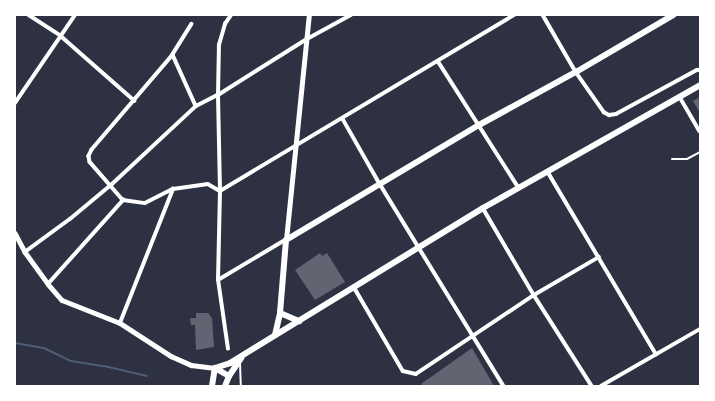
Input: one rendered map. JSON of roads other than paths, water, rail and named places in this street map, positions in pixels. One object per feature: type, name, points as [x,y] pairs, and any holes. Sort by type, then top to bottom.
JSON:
[{"type":"highway","points":[[275,334],[280,313],[286,240],[479,125],[576,72],[672,15]]},
{"type":"highway","points":[[215,368],[241,358],[275,334],[418,246],[700,85]]},
{"type":"highway","points":[[280,313],[298,321]]},
{"type":"highway","points":[[226,386],[228,376],[241,358]]},
{"type":"highway","points":[[215,368],[228,376]]},
{"type":"highway","points":[[212,386],[215,368]]},
{"type":"street","points":[[29,15],[61,36],[135,102]]},
{"type":"street","points":[[15,103],[75,15]]},
{"type":"street","points":[[228,349],[218,280],[220,191],[218,95],[219,45],[225,24],[231,15]]},
{"type":"street","points":[[218,280],[286,240],[309,15]]},
{"type":"street","points":[[25,252],[70,219],[111,185],[196,106],[218,95],[307,39],[351,15]]},
{"type":"street","points":[[220,191],[343,119],[514,15]]},
{"type":"street","points":[[542,15],[576,72],[604,112],[609,115],[616,114],[697,70],[700,70]]},
{"type":"street","points":[[192,24],[174,55],[92,150],[89,156],[90,162],[123,200],[145,202],[173,189],[208,184],[220,191]]},
{"type":"street","points":[[174,55],[196,106]]},
{"type":"street","points":[[438,60],[519,188]]},
{"type":"street","points":[[680,97],[700,131]]},
{"type":"street","points":[[343,119],[380,184],[504,386]]},
{"type":"street","points":[[548,172],[656,354]]},
{"type":"street","points":[[120,323],[173,189]]},
{"type":"street","points":[[48,284],[123,200]]},
{"type":"street","points":[[483,208],[534,295],[592,386]]},
{"type":"street","points":[[15,233],[25,252],[48,284],[62,300],[120,323],[171,356],[191,365],[215,368]]},
{"type":"street","points":[[353,286],[403,371],[416,374],[534,295],[599,257]]},
{"type":"street","points":[[601,386],[700,329]]},
{"type":"lane","points":[[672,159],[687,159],[700,152]]},
{"type":"lane","points":[[241,358],[241,386]]},
{"type":"waterway","points":[[15,343],[44,348],[71,361],[104,366],[147,376]]}]
